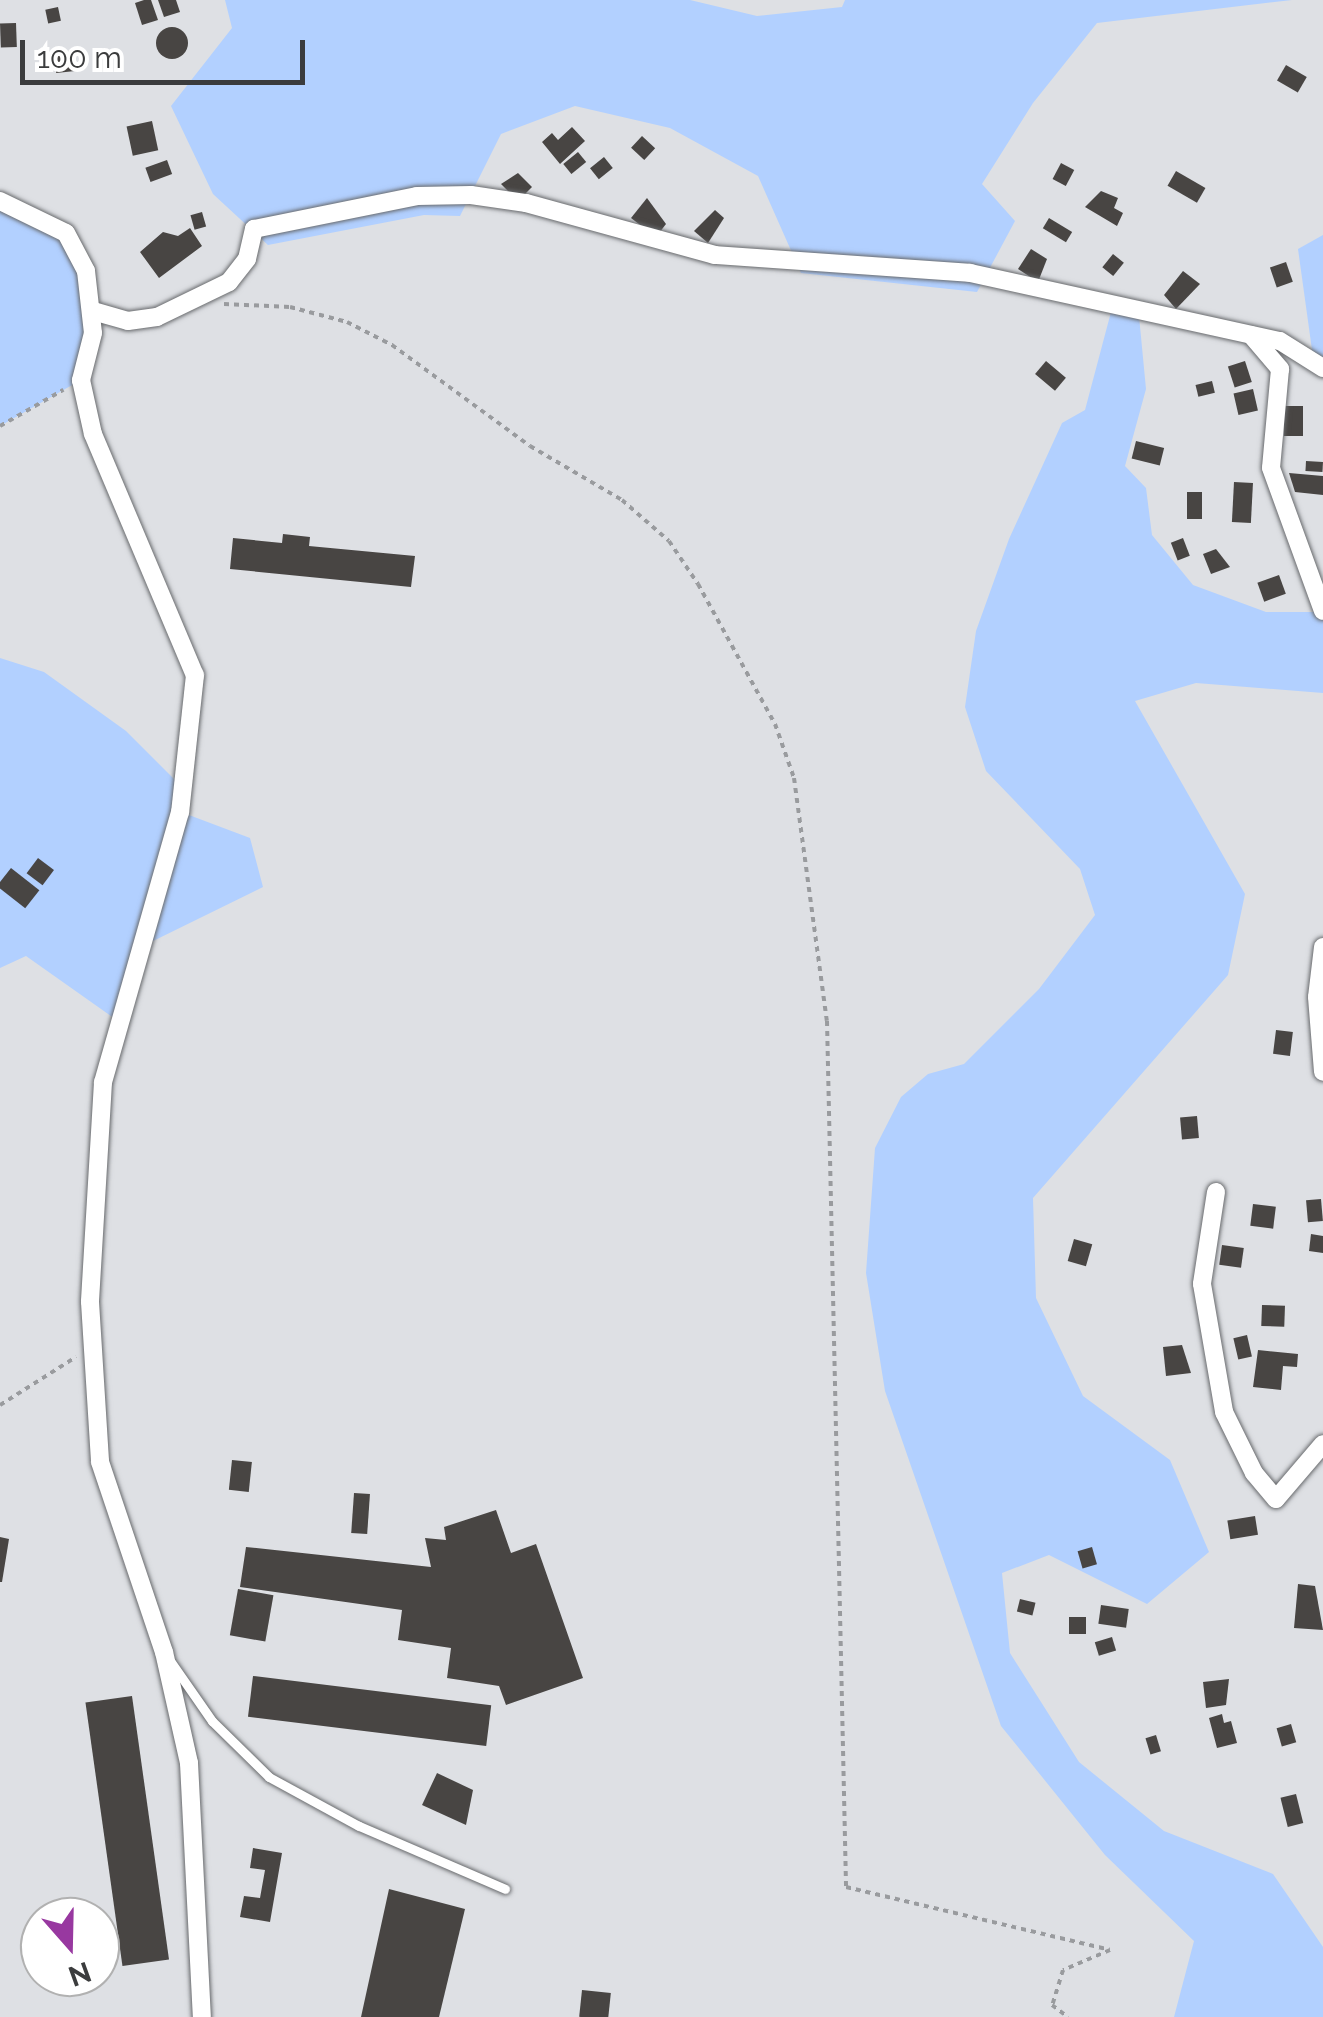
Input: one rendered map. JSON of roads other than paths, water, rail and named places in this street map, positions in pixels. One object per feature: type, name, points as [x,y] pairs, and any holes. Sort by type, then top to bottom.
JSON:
[{"type":"street","points":[[93,311],[128,320],[157,317],[190,301],[238,273],[254,229],[377,203],[460,195],[526,203],[715,255],[926,266],[1280,340],[1323,368]]},
{"type":"street","points":[[0,201],[66,234],[86,271],[93,311],[80,380],[102,463],[186,644],[195,694],[163,885],[104,1082],[92,1347],[100,1462],[164,1652],[189,1763],[202,2017]]},
{"type":"street","points":[[1251,335],[1280,369],[1271,468],[1323,611]]},
{"type":"street","points":[[1323,946],[1317,998],[1323,1072]]},
{"type":"street","points":[[1216,1192],[1202,1284],[1224,1412],[1254,1473],[1276,1498],[1323,1444]]},
{"type":"lane","points":[[164,1652],[212,1721],[269,1776],[359,1826],[504,1889]]}]
